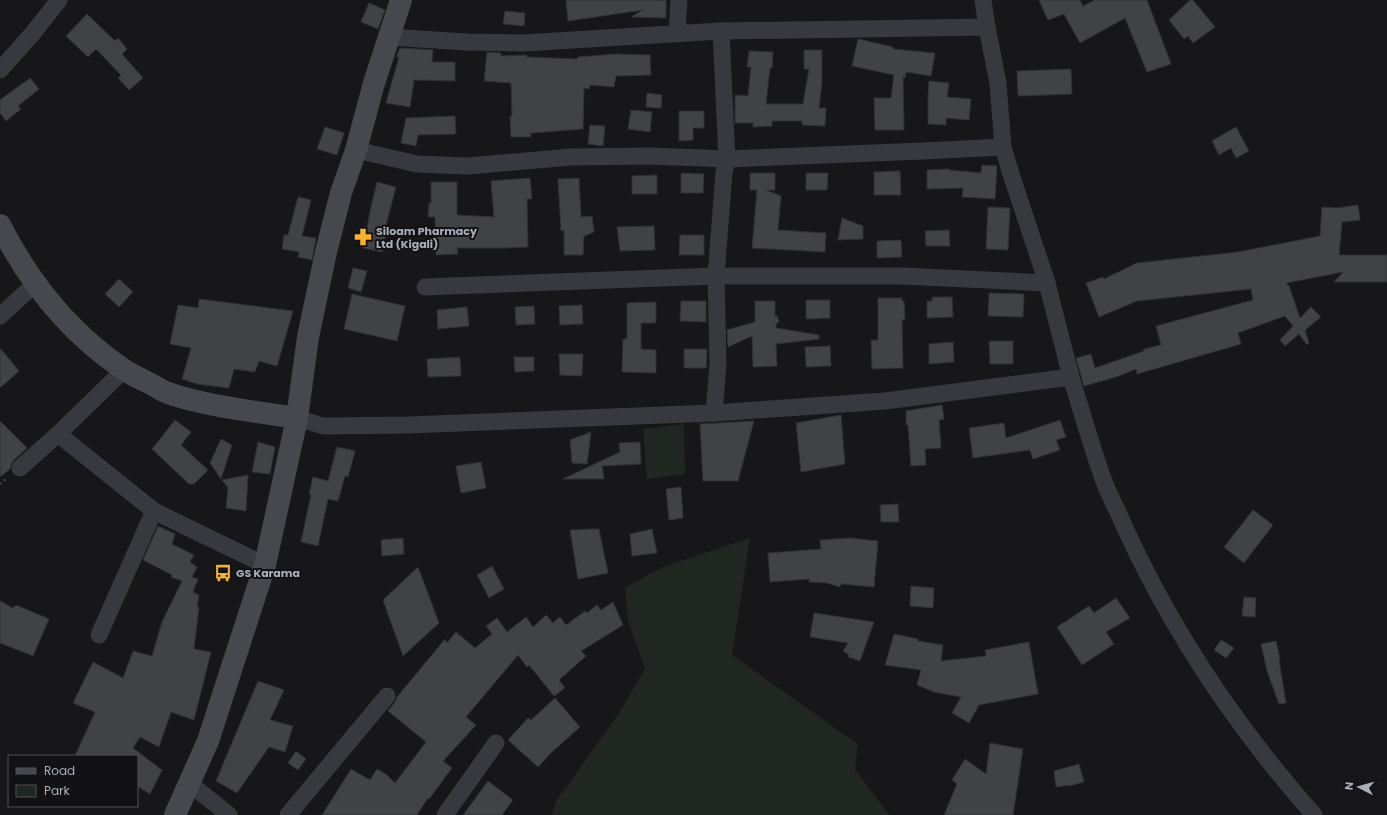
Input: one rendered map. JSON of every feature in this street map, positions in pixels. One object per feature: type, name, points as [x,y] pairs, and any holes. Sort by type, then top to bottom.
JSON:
[{"type":"main road","points":[[175,815],[208,741],[265,565],[297,418],[308,337],[326,252],[341,192],[356,150],[388,36],[401,0]]},
{"type":"main road","points":[[0,225],[13,250],[35,284],[65,319],[92,345],[124,370],[167,393],[215,404],[297,418]]},
{"type":"street","points":[[0,70],[37,28],[59,0]]},
{"type":"street","points":[[677,33],[679,0]]},
{"type":"street","points":[[983,0],[998,83],[1004,147],[1011,174],[1047,284],[1071,377],[1105,484],[1155,590],[1178,631],[1230,710],[1283,779],[1314,815]]},
{"type":"street","points":[[388,36],[466,42],[523,43],[721,31],[987,27]]},
{"type":"street","points":[[714,413],[718,364],[716,276],[723,180],[727,159],[721,31]]},
{"type":"street","points":[[356,150],[417,164],[468,166],[571,157],[650,156],[727,159],[1004,147]]},
{"type":"street","points":[[425,287],[716,276],[903,276],[1047,284]]},
{"type":"street","points":[[0,316],[35,284]]},
{"type":"street","points":[[20,468],[58,434],[124,370]]},
{"type":"street","points":[[297,418],[323,426],[401,426],[714,413],[885,401],[1071,377]]},
{"type":"street","points":[[58,434],[154,511],[265,565]]},
{"type":"street","points":[[99,635],[154,511]]},
{"type":"street","points":[[288,815],[387,696]]},
{"type":"street","points":[[445,815],[496,744]]},
{"type":"street","points":[[189,783],[229,815]]},
{"type":"green space","points":[[684,424],[685,474],[647,479],[643,429]]},
{"type":"green space","points":[[750,538],[732,655],[858,744],[855,769],[889,815],[552,815],[556,801],[619,713],[645,669],[628,620],[625,587],[663,567]]},
{"type":"building","points":[[566,0],[666,0],[666,18],[631,17],[643,10],[568,21]]},
{"type":"building","points":[[1039,0],[1080,0],[1083,6],[1095,0],[1147,0],[1171,64],[1147,72],[1125,18],[1080,43],[1064,14],[1048,20]]},
{"type":"building","points":[[1190,0],[1193,0],[1215,27],[1193,43],[1188,36],[1184,39],[1169,20]]},
{"type":"building","points":[[369,3],[385,10],[378,29],[361,22]]},
{"type":"building","points":[[505,11],[525,13],[524,26],[503,24]]},
{"type":"building","points":[[87,14],[115,41],[118,38],[127,49],[122,54],[143,78],[129,90],[118,78],[121,75],[96,49],[88,57],[66,36]]},
{"type":"building","points":[[858,39],[893,47],[893,49],[935,53],[931,76],[906,72],[905,78],[903,77],[904,130],[875,130],[874,98],[891,98],[894,75],[852,66]]},
{"type":"building","points":[[400,48],[433,50],[432,62],[455,62],[455,81],[414,80],[410,107],[386,103],[399,57],[396,57]]},
{"type":"building","points":[[804,50],[822,50],[822,82],[819,108],[826,108],[825,126],[802,125],[802,121],[772,121],[772,126],[753,127],[753,123],[735,123],[735,95],[748,96],[751,67],[747,67],[749,51],[773,52],[766,104],[803,104],[809,69],[804,69]]},
{"type":"building","points":[[487,52],[501,53],[501,56],[526,55],[527,57],[577,59],[578,57],[616,54],[650,55],[651,75],[616,76],[614,87],[590,85],[589,89],[584,88],[583,129],[531,133],[531,137],[511,137],[511,83],[484,81]]},
{"type":"building","points":[[1071,69],[1072,94],[1018,96],[1017,71]]},
{"type":"building","points":[[30,78],[39,89],[18,106],[21,109],[6,121],[0,113],[0,100]]},
{"type":"building","points":[[929,81],[949,83],[947,97],[971,99],[969,120],[946,118],[946,125],[928,124]]},
{"type":"building","points":[[647,93],[662,95],[661,108],[646,107]]},
{"type":"building","points":[[631,110],[652,112],[650,132],[628,129]]},
{"type":"building","points":[[679,111],[704,111],[704,128],[693,128],[693,140],[679,141]]},
{"type":"building","points":[[455,116],[456,134],[418,135],[416,146],[401,143],[406,118]]},
{"type":"building","points":[[590,125],[605,126],[603,146],[588,144]]},
{"type":"building","points":[[325,127],[344,133],[337,155],[317,149]]},
{"type":"building","points":[[1236,127],[1249,151],[1236,158],[1231,148],[1219,155],[1212,141]]},
{"type":"building","points":[[982,165],[997,166],[995,199],[962,197],[963,188],[927,189],[927,170],[949,169],[981,173]]},
{"type":"building","points":[[900,171],[901,195],[874,195],[874,172]]},
{"type":"building","points":[[681,173],[704,174],[703,193],[681,193]]},
{"type":"building","points":[[750,173],[775,173],[775,190],[766,190],[781,196],[778,230],[826,233],[825,252],[752,248],[757,190],[750,190]]},
{"type":"building","points":[[806,173],[828,173],[827,190],[806,190]]},
{"type":"building","points":[[657,175],[657,194],[632,194],[632,176]]},
{"type":"building","points":[[530,178],[532,199],[527,199],[528,247],[457,248],[458,254],[436,255],[435,217],[428,217],[429,203],[431,203],[431,182],[457,182],[457,215],[494,217],[491,181]]},
{"type":"building","points":[[579,178],[581,217],[592,216],[594,232],[584,236],[583,255],[564,255],[564,230],[561,231],[558,179]]},
{"type":"building","points":[[377,182],[396,187],[385,229],[387,229],[382,252],[363,248]]},
{"type":"building","points":[[298,197],[311,200],[302,236],[316,238],[312,260],[298,257],[299,252],[282,249],[284,235],[288,235]]},
{"type":"building","points":[[1358,205],[1360,220],[1342,222],[1339,255],[1387,255],[1387,282],[1334,282],[1343,272],[1286,283],[1289,286],[1300,318],[1311,307],[1321,317],[1305,330],[1309,343],[1307,345],[1299,334],[1285,346],[1280,340],[1293,326],[1285,316],[1238,333],[1241,344],[1137,374],[1136,369],[1116,377],[1084,386],[1076,358],[1091,354],[1095,368],[1144,351],[1144,349],[1161,345],[1156,326],[1253,300],[1251,289],[1137,301],[1099,317],[1086,283],[1103,277],[1104,279],[1137,263],[1238,252],[1320,236],[1322,207],[1337,208]]},
{"type":"building","points":[[988,207],[1010,208],[1008,250],[986,249]]},
{"type":"building","points":[[842,218],[863,226],[863,239],[838,240]]},
{"type":"building","points":[[654,226],[655,250],[620,251],[617,227]]},
{"type":"building","points":[[949,230],[950,246],[926,246],[925,231]]},
{"type":"building","points":[[680,235],[704,235],[704,255],[679,255]]},
{"type":"building","points":[[901,240],[902,257],[877,258],[877,241]]},
{"type":"building","points":[[353,268],[367,271],[361,292],[348,288]]},
{"type":"building","points":[[119,279],[133,292],[119,307],[105,294]]},
{"type":"building","points":[[989,293],[1024,294],[1023,317],[988,316]]},
{"type":"building","points":[[352,294],[405,306],[397,341],[344,329]]},
{"type":"building","points":[[932,297],[952,297],[953,317],[927,318],[927,301],[932,301]]},
{"type":"building","points":[[878,298],[902,298],[902,301],[904,301],[905,320],[902,320],[903,368],[872,369],[871,340],[878,340]]},
{"type":"building","points":[[199,299],[293,311],[277,366],[259,361],[255,372],[234,369],[229,388],[197,384],[182,379],[191,348],[170,344],[178,305],[198,308]]},
{"type":"building","points":[[806,300],[830,300],[830,318],[806,319]]},
{"type":"building","points":[[681,301],[706,301],[706,322],[680,321]]},
{"type":"building","points":[[755,301],[775,301],[775,316],[777,316],[779,322],[776,324],[776,328],[819,335],[819,339],[776,344],[777,366],[753,367],[752,336],[728,347],[727,330],[755,322]]},
{"type":"building","points":[[656,302],[656,323],[641,323],[641,349],[656,350],[656,373],[622,372],[623,339],[627,339],[627,303]]},
{"type":"building","points":[[582,305],[583,324],[560,325],[559,306]]},
{"type":"building","points":[[534,306],[535,324],[516,325],[515,307]]},
{"type":"building","points":[[467,307],[469,326],[438,329],[437,310]]},
{"type":"building","points":[[989,341],[1013,341],[1013,364],[990,364]]},
{"type":"building","points":[[953,342],[954,362],[929,364],[929,344]]},
{"type":"building","points":[[830,346],[831,366],[806,367],[805,347]]},
{"type":"building","points":[[0,348],[19,371],[0,388]]},
{"type":"building","points":[[684,349],[707,349],[706,368],[684,368]]},
{"type":"building","points":[[559,354],[583,354],[582,376],[560,375]]},
{"type":"building","points":[[460,357],[461,376],[428,377],[427,359]]},
{"type":"building","points":[[514,357],[534,357],[534,371],[515,372]]},
{"type":"building","points":[[942,405],[944,419],[939,420],[941,448],[925,449],[926,465],[911,466],[908,425],[906,425],[906,411]]},
{"type":"building","points":[[841,415],[845,464],[801,472],[796,423]]},
{"type":"building","points":[[175,420],[191,432],[181,445],[208,470],[194,484],[189,484],[152,449]]},
{"type":"building","points":[[1060,420],[1066,437],[1056,440],[1060,450],[1033,459],[1030,450],[973,458],[969,428],[1004,423],[1006,438]]},
{"type":"building","points":[[0,421],[27,448],[13,461],[10,469],[0,477]]},
{"type":"building","points":[[754,421],[738,481],[703,481],[700,424]]},
{"type":"building","points":[[591,432],[587,464],[572,463],[570,440]]},
{"type":"building","points":[[221,439],[232,445],[221,479],[210,463]]},
{"type":"building","points":[[258,442],[275,447],[270,474],[252,472]]},
{"type":"building","points":[[640,442],[641,464],[602,466],[604,479],[563,479],[620,452],[619,443]]},
{"type":"building","points":[[337,447],[355,451],[348,477],[345,476],[338,501],[328,499],[318,546],[301,542],[311,495],[309,494],[313,477],[328,481]]},
{"type":"building","points":[[481,462],[486,488],[461,493],[456,466]]},
{"type":"building","points":[[248,475],[246,511],[226,508],[228,488],[222,480]]},
{"type":"building","points":[[681,487],[683,518],[669,520],[666,489]]},
{"type":"building","points":[[898,504],[899,522],[881,522],[880,505]]},
{"type":"building","points":[[1253,510],[1273,525],[1244,563],[1224,547]]},
{"type":"building","points":[[158,526],[175,534],[172,544],[194,555],[190,562],[197,567],[192,577],[198,579],[193,592],[199,595],[197,607],[199,607],[194,649],[211,652],[194,720],[171,712],[159,747],[140,737],[133,748],[162,770],[150,794],[138,787],[138,755],[75,755],[95,712],[73,703],[93,662],[123,678],[133,651],[152,656],[162,622],[182,581],[171,577],[172,575],[143,560]]},
{"type":"building","points":[[599,529],[608,573],[578,579],[570,530]]},
{"type":"building","points":[[652,529],[657,553],[632,556],[630,534]]},
{"type":"building","points":[[403,538],[404,554],[382,556],[381,540]]},
{"type":"building","points":[[850,538],[878,541],[874,587],[841,584],[840,587],[827,583],[809,582],[809,579],[770,582],[768,553],[821,549],[820,540]]},
{"type":"building","points":[[492,566],[504,589],[489,598],[477,575]]},
{"type":"building","points":[[418,567],[439,623],[403,656],[383,600]]},
{"type":"building","points":[[911,586],[934,588],[933,608],[910,606]]},
{"type":"building","points":[[1244,597],[1256,598],[1255,617],[1242,616]]},
{"type":"building","points":[[1116,598],[1130,618],[1106,632],[1114,644],[1082,665],[1057,627],[1089,606],[1094,613]]},
{"type":"building","points":[[0,601],[13,608],[16,605],[49,619],[33,656],[0,643]]},
{"type":"building","points":[[613,602],[623,625],[581,651],[586,656],[559,680],[565,688],[554,696],[529,665],[527,667],[518,655],[466,717],[476,725],[443,761],[452,768],[429,799],[428,798],[417,815],[322,815],[351,769],[370,780],[377,769],[387,775],[395,783],[426,742],[388,711],[397,697],[445,639],[447,643],[456,632],[475,648],[492,634],[486,626],[497,618],[507,632],[526,617],[533,627],[546,615],[553,623],[560,617],[566,625],[585,611],[587,613],[597,605],[601,610]]},
{"type":"building","points":[[814,613],[874,622],[860,661],[848,657],[849,655],[843,651],[848,643],[810,637]]},
{"type":"building","points":[[894,634],[918,639],[918,641],[943,645],[941,661],[986,656],[985,650],[1029,642],[1038,694],[979,705],[969,723],[952,713],[961,697],[934,692],[917,685],[921,670],[885,665]]},
{"type":"building","points":[[1221,640],[1234,648],[1226,658],[1214,650]]},
{"type":"building","points":[[1276,641],[1286,703],[1279,704],[1267,671],[1261,644]]},
{"type":"building","points":[[258,681],[284,690],[270,720],[293,726],[285,752],[269,747],[237,793],[216,781]]},
{"type":"building","points":[[555,698],[580,727],[552,752],[538,767],[508,740],[528,718],[531,720]]},
{"type":"building","points":[[990,743],[1023,749],[1013,815],[944,815],[957,784],[952,780],[965,759],[986,774]]},
{"type":"building","points":[[296,751],[306,759],[298,770],[288,763]]},
{"type":"building","points":[[1079,764],[1084,782],[1069,786],[1056,787],[1054,771]]},
{"type":"building","points":[[488,781],[513,800],[502,815],[463,815]]},
{"type":"place","name":"Siloam Pharmacy Ltd (Kigali)","points":[[363,237]]},
{"type":"place","name":"GS Karama","points":[[223,573]]}]
